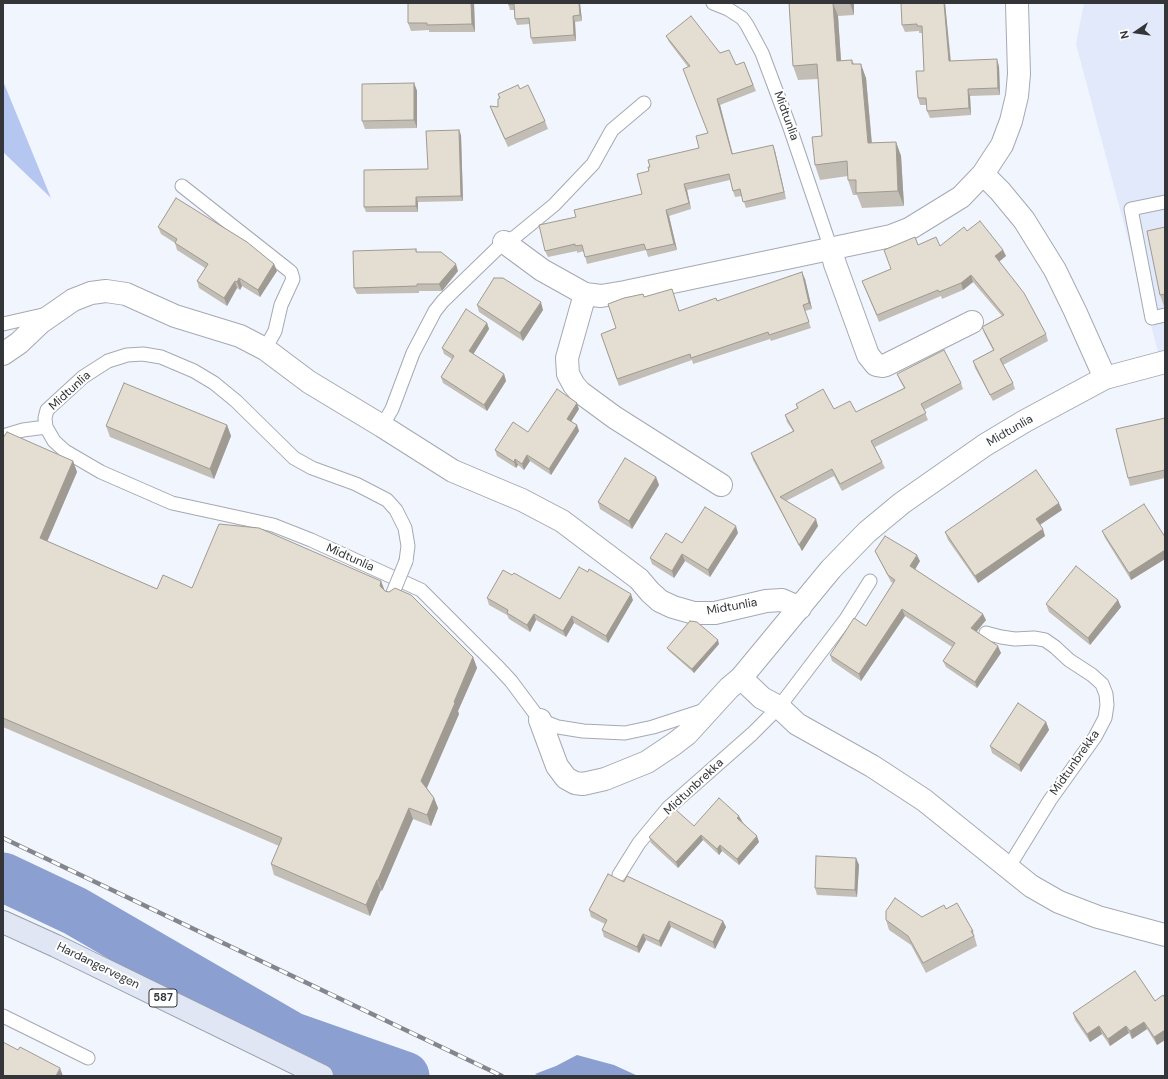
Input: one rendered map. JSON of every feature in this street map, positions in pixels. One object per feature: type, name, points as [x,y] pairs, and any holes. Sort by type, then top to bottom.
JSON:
[{"type":"main road","name":"Hardangervegen","points":[[3,922],[56,946],[322,1076]]},
{"type":"street","points":[[504,242],[542,270],[586,294],[602,296],[891,236],[910,229],[961,197],[983,174],[1002,145],[1011,121],[1017,96],[1019,74],[1017,4]]},
{"type":"street","points":[[983,174],[1000,191],[1024,220],[1055,270],[1105,378]]},
{"type":"street","name":"Midtunlia","points":[[831,249],[868,355],[876,364],[882,366],[886,365],[972,322]]},
{"type":"street","name":"Midtunlia","points":[[3,354],[54,313],[73,300],[91,293],[106,291],[126,294],[176,316],[240,336],[264,349],[309,382],[453,471],[522,500],[562,521],[639,579],[660,600],[673,607],[694,613],[715,613],[766,601],[782,600],[800,608]]},
{"type":"street","points":[[586,294],[567,358],[568,374],[574,385],[580,392],[614,416],[721,485]]},
{"type":"street","name":"Midtunlia","points":[[540,720],[557,766],[566,778],[575,783],[583,784],[605,779],[647,762],[683,737],[713,707],[729,688],[741,678],[831,569],[867,532],[902,503],[985,445],[1025,421],[1105,378],[1165,362]]},
{"type":"street","points":[[741,678],[762,698],[779,707],[797,724],[872,766],[924,800],[1030,886],[1059,902],[1098,917],[1165,935]]},
{"type":"lane","name":"Midtunlia","points":[[713,3],[728,9],[742,18],[762,53],[789,125],[831,249]]},
{"type":"lane","points":[[382,426],[392,409],[413,353],[435,311],[443,301],[504,242],[515,237],[554,205],[593,164],[612,130],[644,103]]},
{"type":"lane","points":[[182,186],[291,272],[293,279],[281,305],[275,331],[264,349]]},
{"type":"lane","points":[[1165,202],[1131,209],[1152,318],[1165,315]]},
{"type":"lane","name":"Midtunlia","points":[[3,324],[54,313]]},
{"type":"lane","name":"Midtunlia","points":[[392,594],[406,561],[408,546],[405,528],[396,510],[387,500],[356,484],[312,468],[294,458],[236,402],[214,383],[194,371],[161,357],[143,354],[127,355],[108,361],[83,377],[47,410],[45,418],[46,427],[54,442],[65,451],[101,472],[172,503],[273,525],[311,540],[421,590],[511,681],[540,720]]},
{"type":"lane","points":[[3,436],[23,430],[46,427]]},
{"type":"lane","name":"Midtunbrekka","points":[[619,875],[639,843],[668,808],[752,734],[779,707],[846,619],[870,581]]},
{"type":"lane","name":"Midtunbrekka","points":[[986,633],[1015,639],[1034,638],[1044,640],[1102,684],[1108,705],[1105,718],[1095,737],[1050,800],[1008,868]]},
{"type":"lane","points":[[540,720],[558,727],[583,731],[625,733],[653,726],[713,707]]},
{"type":"lane","points":[[3,1016],[88,1058]]},
{"type":"shaded area","points":[[1084,3],[1165,3],[1165,362],[1161,363],[1076,44]]},
{"type":"shaded area","points":[[3,81],[51,198],[3,152]]},
{"type":"shaded area","points":[[577,1055],[614,1065],[638,1076],[539,1076],[535,1074],[556,1066]]},
{"type":"building","points":[[408,3],[471,3],[472,24],[427,25],[427,23],[408,23]]},
{"type":"building","points":[[508,3],[579,3],[580,15],[573,16],[574,35],[531,38],[529,18],[515,19],[514,4]]},
{"type":"building","points":[[789,3],[833,3],[837,61],[852,60],[852,64],[861,64],[868,143],[896,142],[898,191],[856,193],[856,180],[848,180],[847,161],[815,165],[812,137],[822,136],[817,64],[793,66]]},
{"type":"building","points":[[901,3],[944,3],[949,61],[997,59],[998,88],[968,89],[969,108],[927,111],[926,98],[918,98],[916,71],[924,71],[922,26],[917,26],[917,24],[902,25]]},
{"type":"building","points":[[691,16],[720,53],[729,50],[736,65],[744,62],[753,85],[717,99],[732,154],[773,145],[784,192],[743,202],[740,189],[733,191],[729,174],[684,184],[689,203],[666,210],[674,244],[646,250],[644,244],[585,257],[582,245],[575,246],[575,244],[545,251],[539,225],[576,217],[574,210],[642,194],[637,174],[649,171],[648,167],[650,167],[648,160],[699,148],[696,136],[708,133],[683,69],[690,66],[666,36]]},
{"type":"building","points":[[414,83],[414,120],[362,121],[362,84]]},
{"type":"building","points":[[518,85],[520,89],[528,85],[545,121],[505,139],[490,106],[498,107],[498,99],[500,98],[498,94]]},
{"type":"building","points":[[459,130],[461,196],[416,197],[416,206],[364,207],[364,170],[428,169],[426,131]]},
{"type":"building","points":[[176,198],[247,242],[274,264],[258,290],[239,278],[237,282],[235,281],[224,298],[197,281],[208,264],[175,243],[177,239],[158,227]]},
{"type":"building","points":[[980,221],[1003,250],[995,256],[1024,293],[1046,334],[1000,359],[1013,383],[990,395],[973,361],[994,350],[982,327],[1004,315],[971,275],[961,283],[939,292],[938,290],[877,315],[862,281],[891,269],[884,250],[915,237],[918,245],[936,237],[940,246],[964,227],[967,231]]},
{"type":"building","points":[[1165,227],[1165,294],[1160,295],[1147,231]]},
{"type":"building","points":[[416,249],[416,252],[441,252],[456,264],[439,284],[354,288],[353,251]]},
{"type":"building","points":[[802,272],[809,303],[803,305],[809,322],[769,335],[768,332],[691,358],[690,354],[617,379],[601,334],[616,328],[608,304],[624,298],[643,294],[644,297],[672,289],[679,311],[716,298],[717,301]]},
{"type":"building","points":[[494,278],[503,278],[541,302],[520,333],[477,305]]},
{"type":"building","points":[[466,309],[487,323],[469,351],[504,374],[484,405],[441,377],[454,356],[442,348]]},
{"type":"building","points":[[944,350],[961,383],[921,404],[926,413],[871,441],[882,462],[840,484],[832,469],[780,497],[816,519],[799,545],[751,453],[794,431],[785,415],[798,408],[796,404],[823,389],[834,409],[850,401],[856,412],[905,388],[897,374]]},
{"type":"building","points":[[124,383],[227,425],[210,469],[106,426]]},
{"type":"building","points":[[557,389],[577,403],[567,419],[577,425],[549,469],[527,455],[522,464],[515,459],[514,462],[495,450],[513,422],[528,432]]},
{"type":"building","points":[[1165,418],[1165,470],[1128,478],[1116,429]]},
{"type":"building","points":[[7,432],[73,461],[40,538],[157,589],[163,575],[192,588],[219,524],[259,528],[381,581],[380,586],[385,591],[389,592],[395,588],[411,595],[473,657],[421,781],[434,798],[427,815],[409,808],[366,905],[271,864],[282,838],[3,718],[3,438]]},
{"type":"building","points":[[625,458],[656,477],[629,521],[598,502]]},
{"type":"building","points":[[1036,470],[1059,503],[1036,519],[1043,529],[975,576],[945,532]]},
{"type":"building","points":[[1144,504],[1165,537],[1165,550],[1129,573],[1102,531]]},
{"type":"building","points":[[705,507],[736,526],[708,570],[682,554],[672,571],[650,558],[666,533],[682,543]]},
{"type":"building","points":[[885,536],[917,555],[910,566],[983,614],[971,628],[998,646],[975,682],[943,661],[955,643],[902,609],[859,674],[830,655],[854,618],[866,626],[895,580],[888,575],[875,551]]},
{"type":"building","points":[[1076,566],[1118,600],[1088,638],[1046,604]]},
{"type":"building","points":[[579,567],[588,572],[589,569],[631,594],[606,636],[572,616],[563,631],[534,614],[527,625],[507,613],[508,610],[487,598],[503,570],[512,575],[514,573],[560,599]]},
{"type":"building","points":[[690,621],[697,622],[718,640],[692,669],[667,648]]},
{"type":"building","points":[[1018,703],[1046,722],[1019,765],[990,746]]},
{"type":"building","points":[[719,798],[739,816],[737,818],[757,836],[737,859],[720,845],[717,849],[701,835],[676,862],[649,837],[675,809],[694,826]]},
{"type":"building","points":[[816,856],[856,858],[855,890],[815,888]]},
{"type":"building","points":[[608,874],[624,882],[627,876],[723,921],[713,942],[669,921],[659,941],[643,934],[637,947],[602,930],[607,920],[589,910]]},
{"type":"building","points":[[895,898],[922,917],[944,905],[946,909],[957,903],[973,931],[971,931],[974,936],[923,963],[908,936],[886,920],[886,911]]},
{"type":"building","points":[[1135,971],[1155,1001],[1163,995],[1165,998],[1165,1030],[1154,1037],[1144,1022],[1130,1031],[1126,1026],[1108,1039],[1099,1026],[1087,1034],[1073,1013]]},
{"type":"building","points":[[3,1042],[18,1050],[20,1047],[60,1068],[56,1076],[3,1076]]},
{"type":"waterway","points":[[3,877],[75,911],[291,1036],[405,1076]]},
{"type":"railway","points":[[3,838],[502,1076]]}]
